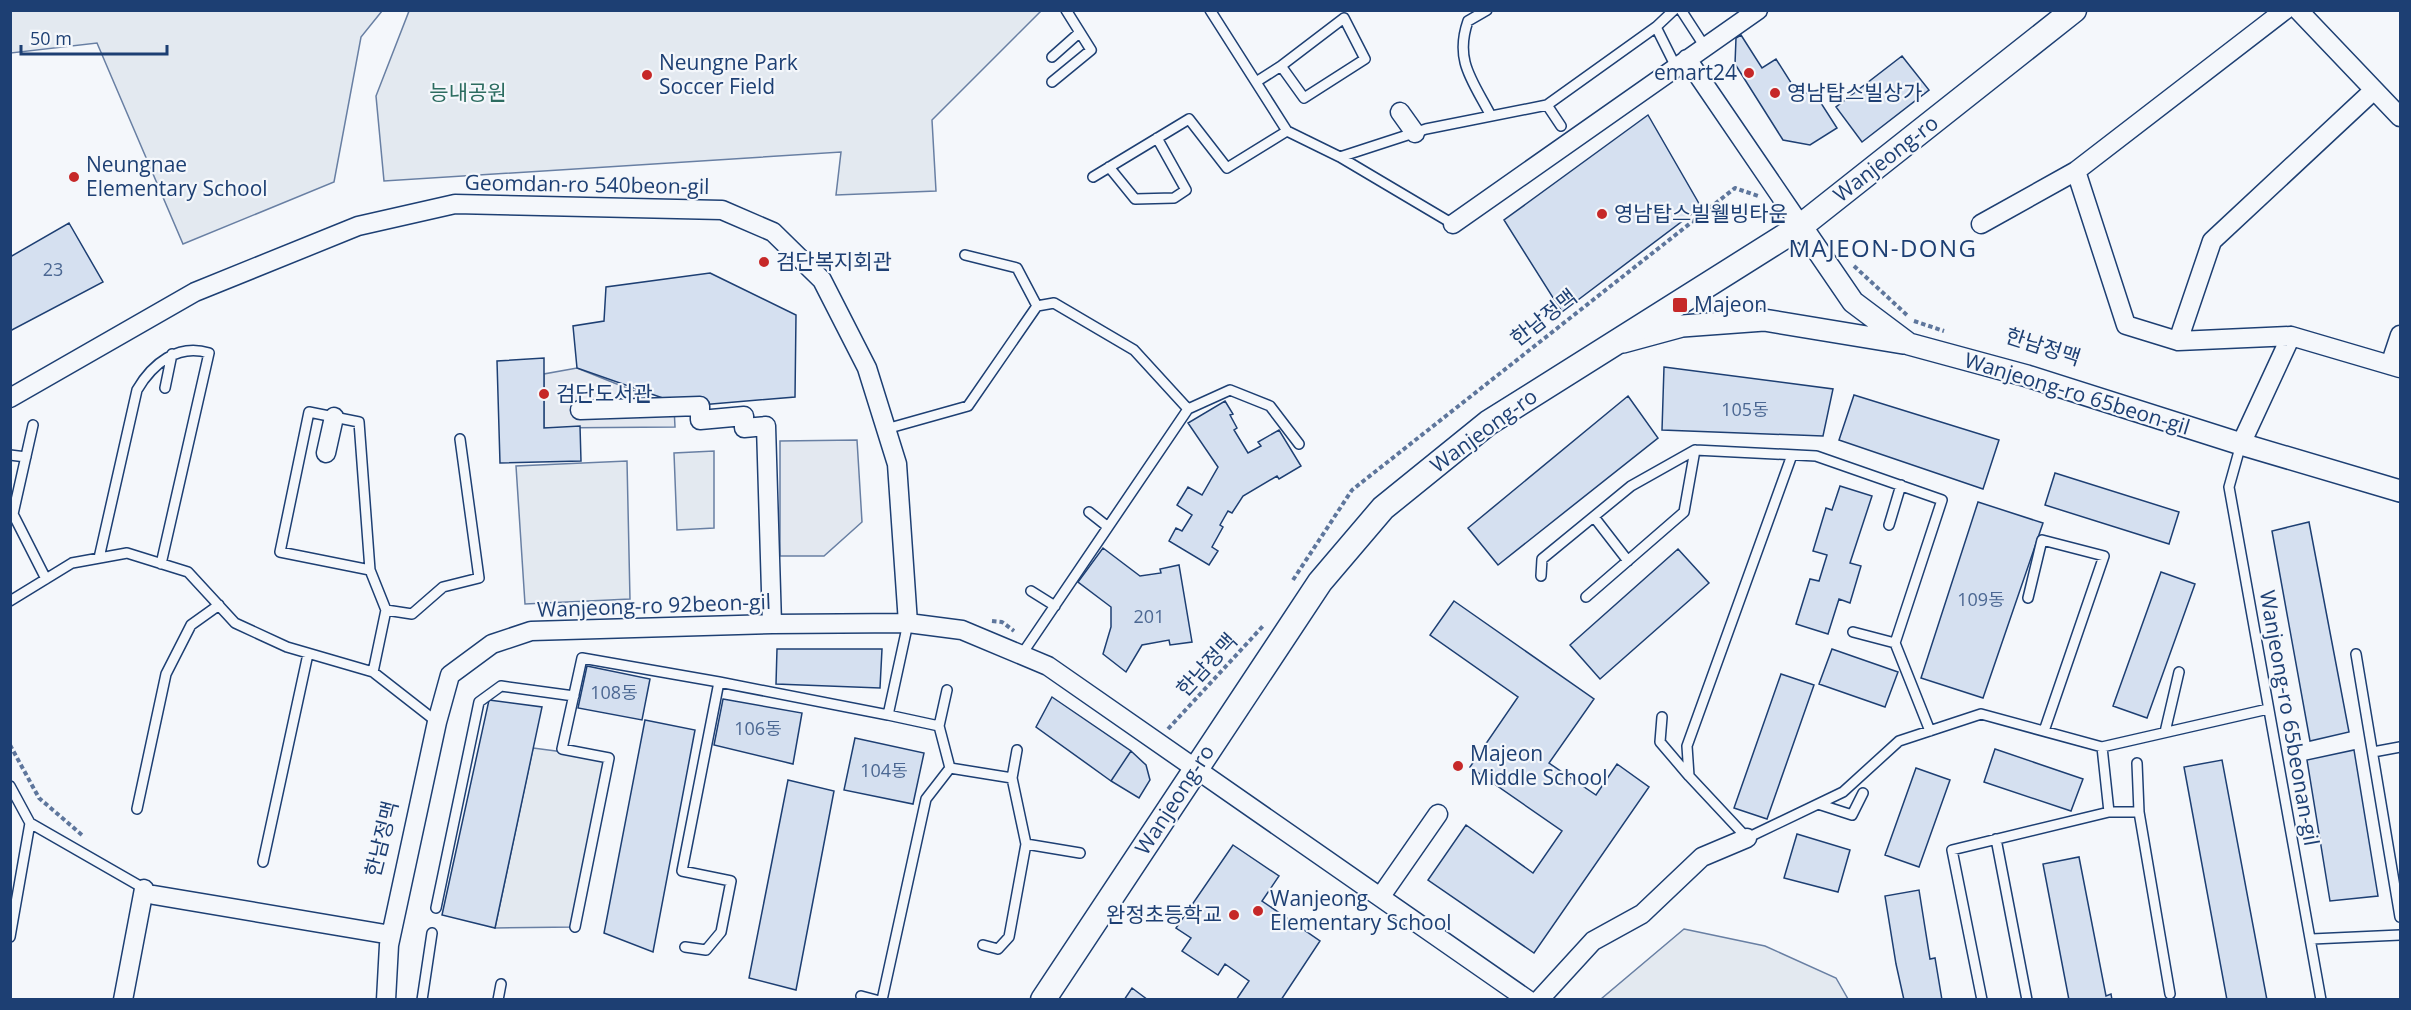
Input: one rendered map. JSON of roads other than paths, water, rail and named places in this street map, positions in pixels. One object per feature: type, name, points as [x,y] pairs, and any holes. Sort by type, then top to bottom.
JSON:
[{"type":"main road","name":"Wanjeong-ro","points":[[1043,999],[1320,582],[1383,508],[1488,423],[1612,345],[1795,217],[2074,10]]},
{"type":"street","points":[[1454,224],[1758,10]]},
{"type":"street","points":[[1981,224],[2076,171],[2285,10]]},
{"type":"street","points":[[2298,10],[2400,117]]},
{"type":"street","points":[[1682,63],[1795,217]]},
{"type":"street","points":[[2178,341],[2212,241],[2374,90]]},
{"type":"street","points":[[1400,112],[1414,133]]},
{"type":"street","points":[[2076,171],[2126,325],[2178,341],[2291,336],[2395,367],[2400,335]]},
{"type":"street","name":"Geomdan-ro 540beon-gil","points":[[10,398],[195,292],[358,226],[455,204],[722,210],[773,232],[822,280],[867,368],[897,464],[908,623]]},
{"type":"street","name":"Wanjeong-ro 65beon-gil","points":[[1795,217],[1853,302],[1910,344],[2027,376],[2241,444],[2400,491]]},
{"type":"street","points":[[1612,345],[1682,326],[1764,320],[1910,344]]},
{"type":"street","points":[[2241,444],[2291,336]]},
{"type":"street","points":[[580,410],[700,406],[700,420],[744,416],[744,428],[766,426],[772,624]]},
{"type":"street","points":[[326,453],[334,417]]},
{"type":"street","name":"Wanjeong-ro 92beon-gil","points":[[386,999],[391,935],[436,722],[450,675],[492,644],[531,631],[772,624],[908,623],[962,630],[1027,648],[1048,666],[1171,749],[1528,999]]},
{"type":"street","points":[[1381,896],[1438,814]]},
{"type":"street","points":[[1539,999],[1593,941],[1642,914],[1702,857],[1746,838]]},
{"type":"street","points":[[123,999],[149,892],[391,935]]},
{"type":"lane","points":[[1052,82],[1091,50],[1066,10]]},
{"type":"lane","points":[[1210,10],[1287,130],[1340,157],[1454,224]]},
{"type":"lane","points":[[1486,10],[1468,21],[1462,38],[1462,59],[1491,116]]},
{"type":"lane","points":[[1340,157],[1414,133],[1547,105],[1656,27],[1674,10]]},
{"type":"lane","points":[[1681,10],[1705,47]]},
{"type":"lane","points":[[1256,82],[1344,18],[1365,59],[1304,98],[1281,66]]},
{"type":"lane","points":[[1656,27],[1682,63]]},
{"type":"lane","points":[[1052,57],[1079,33]]},
{"type":"lane","points":[[1547,105],[1561,126]]},
{"type":"lane","points":[[1093,177],[1189,118],[1227,168],[1287,130]]},
{"type":"lane","points":[[1109,167],[1135,198],[1174,198],[1186,190],[1156,138]]},
{"type":"lane","points":[[964,255],[1017,268],[1037,306]]},
{"type":"lane","points":[[886,429],[968,406],[1037,306],[1054,303],[1134,350],[1188,409]]},
{"type":"lane","points":[[99,558],[137,390],[148,371],[172,354],[197,349],[209,353],[161,564]]},
{"type":"lane","points":[[165,388],[172,354]]},
{"type":"lane","points":[[1027,648],[1188,409],[1230,390],[1270,406],[1299,444]]},
{"type":"lane","points":[[370,570],[280,552],[309,412],[359,422],[370,570],[386,610],[373,672]]},
{"type":"lane","points":[[33,425],[11,514],[46,579]]},
{"type":"lane","points":[[386,610],[412,614],[443,587],[478,578],[460,439]]},
{"type":"lane","name":"Wanjeong-ro 65beonan-gil","points":[[2241,444],[2229,487],[2312,939],[2320,999]]},
{"type":"lane","points":[[1586,597],[1684,512],[1695,450]]},
{"type":"lane","points":[[1541,576],[1542,559],[1555,546],[1631,486],[1695,450],[1816,456],[1942,500],[1895,644],[1930,731]]},
{"type":"lane","points":[[10,455],[26,457]]},
{"type":"lane","points":[[1689,776],[1687,746],[1792,455]]},
{"type":"lane","points":[[1889,525],[1900,485]]},
{"type":"lane","points":[[1089,512],[1108,526]]},
{"type":"lane","points":[[1594,517],[1628,561]]},
{"type":"lane","points":[[2028,598],[2042,540],[2104,556],[2044,731]]},
{"type":"lane","points":[[10,601],[72,563],[128,553],[188,572],[235,622],[287,647],[373,672],[436,722]]},
{"type":"lane","points":[[1031,591],[1055,606]]},
{"type":"lane","points":[[136,809],[166,674],[191,625],[219,605]]},
{"type":"lane","points":[[888,715],[908,623]]},
{"type":"lane","points":[[1853,632],[1895,644]]},
{"type":"lane","points":[[263,862],[308,654]]},
{"type":"lane","points":[[2356,654],[2400,917]]},
{"type":"lane","points":[[575,927],[609,758],[562,749],[582,658],[719,682],[939,726]]},
{"type":"lane","points":[[2165,732],[2179,672]]},
{"type":"lane","points":[[685,947],[706,950],[721,932],[731,881],[682,872],[719,682]]},
{"type":"lane","points":[[436,908],[479,702],[501,686],[574,696]]},
{"type":"lane","points":[[947,690],[939,726],[950,768]]},
{"type":"lane","points":[[1662,717],[1660,742],[1746,838],[1843,792],[1899,741],[1981,714],[2102,747],[2268,709]]},
{"type":"lane","points":[[2102,747],[2109,812]]},
{"type":"lane","points":[[2373,752],[2400,747]]},
{"type":"lane","points":[[983,945],[998,949],[1009,938],[1026,844],[1012,778],[1017,750]]},
{"type":"lane","points":[[2137,762],[2139,812],[2170,994]]},
{"type":"lane","points":[[950,768],[1012,778]]},
{"type":"lane","points":[[882,999],[926,799],[950,768]]},
{"type":"lane","points":[[10,786],[30,823],[149,892]]},
{"type":"lane","points":[[1818,804],[1852,815],[1863,793]]},
{"type":"lane","points":[[1982,999],[1952,850],[2109,812],[2139,812]]},
{"type":"lane","points":[[10,937],[30,823]]},
{"type":"lane","points":[[1996,839],[2027,999]]},
{"type":"lane","points":[[1026,844],[1080,853]]},
{"type":"lane","points":[[422,999],[432,933]]},
{"type":"lane","points":[[2312,939],[2400,935]]},
{"type":"lane","points":[[498,999],[501,984]]},
{"type":"lane","points":[[861,996],[876,999]]},
{"type":"place","name":"emart24","points":[[1749,73]]},
{"type":"place","name":"Neungne Park Soccer Field","points":[[647,75]]},
{"type":"place","name":"영남탑스빌상가","points":[[1775,93]]},
{"type":"place","name":"Neungnae Elementary School","points":[[74,177]]},
{"type":"place","name":"영남탑스빌웰빙타운","points":[[1602,214]]},
{"type":"place","name":"검단복지회관","points":[[764,262]]},
{"type":"place","name":"Majeon","points":[[1680,305]]},
{"type":"place","name":"검단도서관","points":[[544,394]]},
{"type":"place","name":"Majeon Middle School","points":[[1458,766]]},
{"type":"place","name":"Wanjeong Elementary School","points":[[1258,911]]},
{"type":"place","name":"완정초등학교","points":[[1234,915]]},
{"type":"district","name":"MAJEON-DONG","points":[[1883,249]]},
{"type":"park label","name":"능내공원","points":[[468,93]]}]
